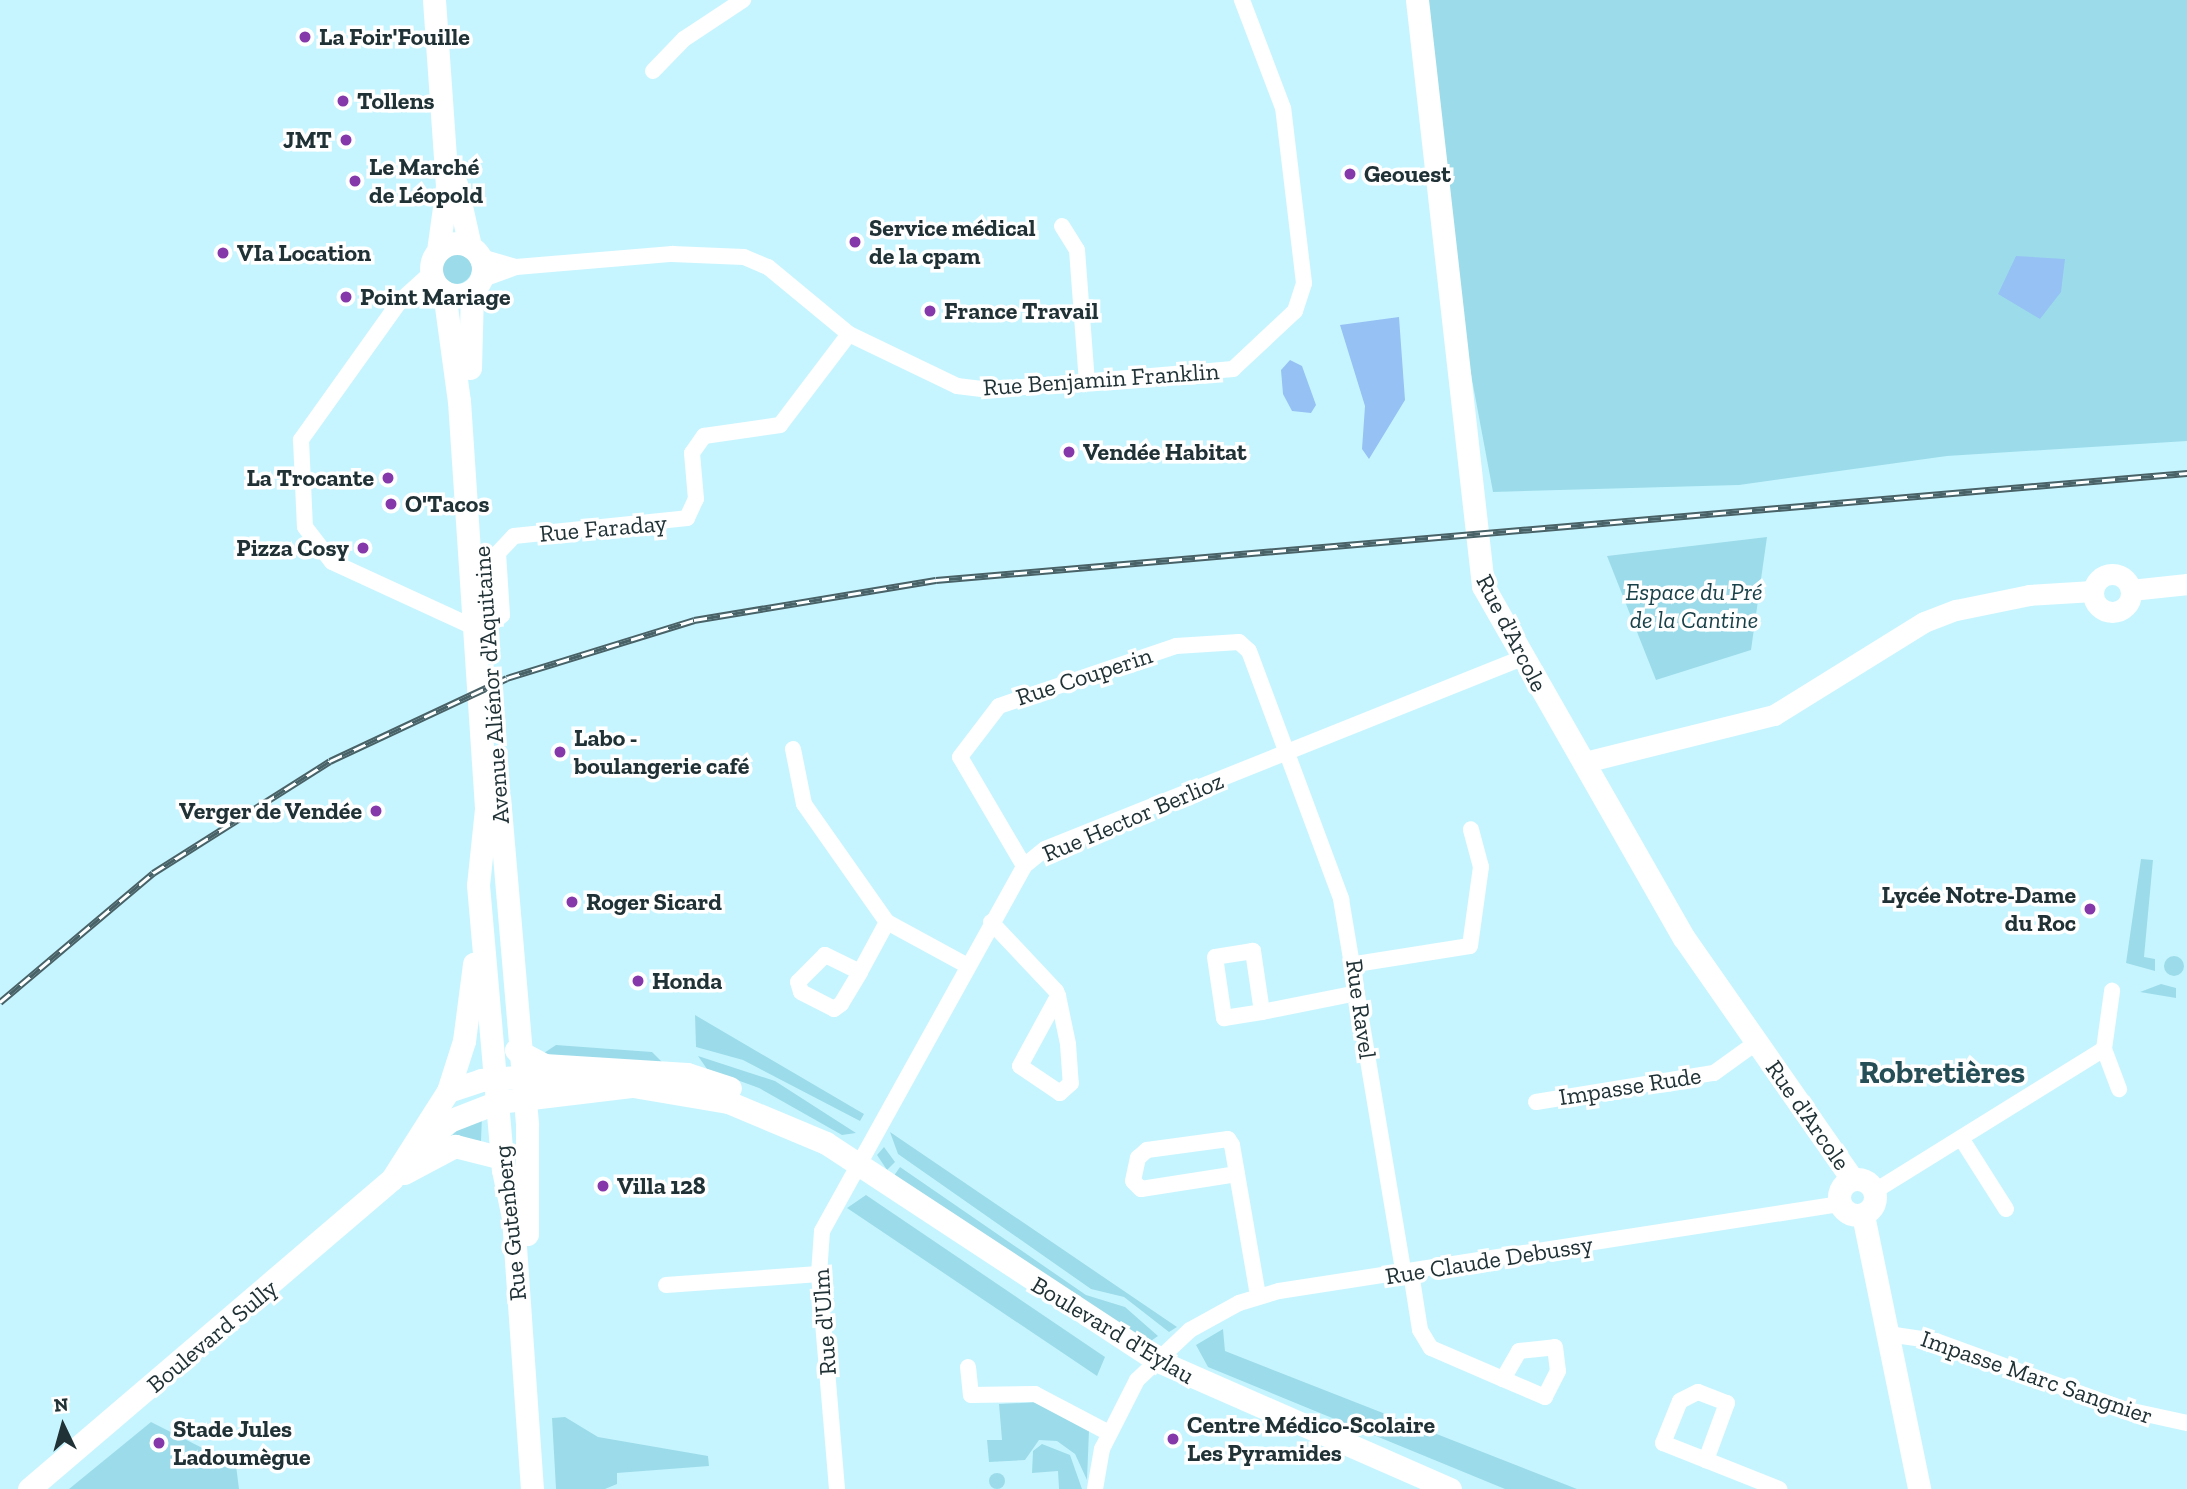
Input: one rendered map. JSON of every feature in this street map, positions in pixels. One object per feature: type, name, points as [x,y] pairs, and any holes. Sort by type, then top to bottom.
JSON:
[{"type":"main road","points":[[434,0],[447,186],[438,251],[438,285],[476,269],[453,243],[438,251]]},
{"type":"main road","name":"Avenue Aliénor d'Aquitaine","points":[[443,0],[456,184],[476,269],[471,383],[481,641]]},
{"type":"main road","name":"Rue d'Arcole","points":[[1417,0],[1472,497],[1477,566],[1522,658],[1585,762],[1684,938],[1852,1179]]},
{"type":"main road","name":"Avenue Aliénor d'Aquitaine","points":[[438,285],[454,347],[481,641],[516,1050],[508,1090]]},
{"type":"main road","name":"Avenue Aliénor d'Aquitaine","points":[[487,728],[483,842],[478,885],[508,1090]]},
{"type":"main road","name":"Avenue Aliénor d'Aquitaine","points":[[483,842],[508,1090]]},
{"type":"main road","name":"Avenue Aliénor d'Aquitaine","points":[[448,1091],[468,1022],[471,900],[478,885]]},
{"type":"main road","name":"Boulevard d'Eylau","points":[[516,1050],[544,1065],[700,1078],[769,1106],[1156,1360],[1450,1489]]},
{"type":"main road","name":"Boulevard d'Eylau","points":[[508,1090],[599,1070]]},
{"type":"main road","name":"Boulevard d'Eylau","points":[[508,1090],[649,1086],[728,1102],[799,1128]]},
{"type":"main road","points":[[448,1091],[508,1090]]},
{"type":"main road","name":"Boulevard Sully","points":[[410,1155],[449,1121],[508,1090]]},
{"type":"main road","name":"Rue Gutenberg","points":[[508,1090],[502,1158],[513,1218],[532,1489]]},
{"type":"main road","name":"Rue Gutenberg","points":[[508,1090],[526,1195],[544,1489]]},
{"type":"main road","name":"Boulevard Sully","points":[[29,1489],[392,1179],[410,1155],[448,1091]]},
{"type":"main road","name":"Boulevard Sully","points":[[392,1179],[455,1146],[502,1158]]},
{"type":"main road","points":[[1852,1179],[1875,1191],[1875,1202],[1863,1215],[1840,1205],[1840,1189],[1852,1179]]},
{"type":"main road","points":[[1863,1215],[1917,1489]]},
{"type":"street","points":[[653,71],[684,39],[743,0]]},
{"type":"street","name":"Rue Benjamin Franklin","points":[[476,269],[723,253],[768,267],[849,334],[957,386],[988,390],[1233,369],[1295,311],[1304,284],[1283,108],[1242,0]]},
{"type":"street","points":[[1062,226],[1077,250],[1087,382]]},
{"type":"street","points":[[438,285],[400,301],[301,440],[305,527],[332,562],[481,641]]},
{"type":"street","name":"Rue Faraday","points":[[481,641],[502,615],[498,553],[514,536],[687,517],[696,499],[692,453],[704,436],[726,430],[780,425],[849,334]]},
{"type":"street","points":[[1585,762],[1774,715],[1924,622],[1956,610],[2093,591],[2100,607],[2111,612],[2126,606],[2131,590],[2187,584]]},
{"type":"street","name":"Rue Couperin","points":[[1024,866],[960,757],[1013,696],[1176,646],[1239,642],[1248,651],[1285,753]]},
{"type":"street","name":"Rue Hector Berlioz","points":[[856,1164],[1024,866],[1045,849],[1522,658]]},
{"type":"street","points":[[793,749],[804,804],[887,922],[966,965]]},
{"type":"street","name":"Rue Ravel","points":[[1285,753],[1340,899],[1356,964],[1357,993],[1420,1330],[1431,1348],[1503,1379]]},
{"type":"street","points":[[1356,964],[1470,946],[1481,867],[1471,830]]},
{"type":"street","points":[[860,972],[887,922]]},
{"type":"street","points":[[991,922],[1058,996],[1071,1083],[1060,1093],[1020,1066],[1058,996]]},
{"type":"street","points":[[1262,1012],[1253,951],[1215,957],[1224,1018],[1262,1012],[1357,993]]},
{"type":"street","points":[[2112,991],[2104,1049],[2119,1089]]},
{"type":"street","name":"Impasse Rude","points":[[1536,1102],[1714,1073],[1756,1042]]},
{"type":"street","points":[[1875,1191],[2104,1049]]},
{"type":"street","points":[[1961,1138],[2006,1209]]},
{"type":"street","points":[[1237,1174],[1141,1189],[1133,1181],[1141,1153],[1222,1139],[1232,1145],[1237,1174],[1258,1296]]},
{"type":"street","name":"Rue d'Ulm","points":[[837,1489],[819,1274],[827,1216],[856,1164]]},
{"type":"street","name":"Rue Claude Debussy","points":[[1095,1489],[1109,1433],[1156,1360],[1190,1330],[1258,1296],[1840,1205]]},
{"type":"street","points":[[666,1285],[819,1274]]},
{"type":"street","name":"Impasse Marc Sangnier","points":[[1888,1334],[1936,1341],[2123,1409],[2187,1423]]},
{"type":"street","points":[[968,1367],[971,1395],[1035,1394],[1109,1433]]},
{"type":"street","points":[[1706,1460],[1727,1403],[1698,1392],[1679,1401],[1663,1443],[1779,1489]]},
{"type":"green space","points":[[1426,0],[2187,0],[2187,441],[1947,456],[1739,485],[1493,492],[1441,214]]},
{"type":"green space","points":[[456,252],[467,257],[472,268],[467,279],[456,284],[445,279],[440,268],[445,257]]},
{"type":"green space","name":"Espace du Pré de la Cantine","points":[[1767,537],[1751,650],[1656,680],[1607,556]]},
{"type":"green space","points":[[2141,859],[2153,860],[2144,957],[2155,959],[2155,971],[2126,963]]},
{"type":"green space","points":[[2174,956],[2181,959],[2184,966],[2181,973],[2174,976],[2167,973],[2164,966],[2167,959]]},
{"type":"green space","points":[[2161,984],[2176,988],[2176,998],[2140,992]]},
{"type":"green space","points":[[695,1015],[864,1114],[860,1121],[743,1060],[696,1047]]},
{"type":"green space","points":[[556,1045],[652,1052],[664,1064],[541,1055]]},
{"type":"green space","points":[[698,1056],[775,1081],[856,1133],[842,1135],[759,1088],[707,1069]]},
{"type":"green space","points":[[482,1116],[481,1141],[449,1138],[459,1129]]},
{"type":"green space","points":[[890,1132],[1177,1327],[1169,1332],[1124,1297],[1091,1289],[898,1154]]},
{"type":"green space","points":[[884,1147],[895,1162],[887,1170],[877,1155]]},
{"type":"green space","points":[[900,1167],[1086,1295],[1125,1307],[1158,1336],[1148,1343],[893,1177]]},
{"type":"green space","points":[[866,1195],[1105,1357],[1097,1376],[847,1208]]},
{"type":"green space","points":[[1223,1329],[1225,1351],[1577,1489],[1505,1489],[1208,1367],[1196,1345]]},
{"type":"green space","points":[[1040,1402],[1089,1431],[1087,1480],[1075,1454],[1057,1441],[1039,1440],[1025,1460],[989,1462],[987,1440],[1002,1440],[999,1404]]},
{"type":"green space","points":[[565,1417],[598,1437],[708,1456],[709,1466],[617,1473],[617,1484],[605,1489],[556,1489],[552,1418]]},
{"type":"green space","name":"Stade Jules Ladoumègue","points":[[151,1422],[236,1465],[239,1489],[69,1489]]},
{"type":"green space","points":[[1042,1444],[1070,1455],[1082,1489],[1059,1489],[1058,1471],[1032,1473],[1033,1451]]},
{"type":"green space","points":[[997,1473],[1003,1475],[1003,1487],[997,1489],[991,1487],[989,1481],[991,1475]]},
{"type":"shaded area","points":[[2016,256],[2065,259],[2061,292],[2040,319],[1998,294]]},
{"type":"shaded area","points":[[1399,317],[1405,400],[1369,459],[1362,449],[1365,406],[1340,325]]},
{"type":"shaded area","points":[[1290,360],[1302,366],[1316,405],[1311,413],[1292,411],[1283,394],[1281,370]]},
{"type":"railway","points":[[0,1002],[153,873],[330,761],[507,678],[694,620],[936,580],[2187,473]]},
{"type":"place","name":"La Foir'Fouille","points":[[305,37]]},
{"type":"place","name":"Tollens","points":[[343,101]]},
{"type":"place","name":"JMT","points":[[346,140]]},
{"type":"place","name":"Geouest","points":[[1350,174]]},
{"type":"place","name":"Le Marché de Léopold","points":[[355,181]]},
{"type":"place","name":"Service médical de la cpam","points":[[855,242]]},
{"type":"place","name":"VIa Location","points":[[223,253]]},
{"type":"place","name":"Point Mariage","points":[[346,297]]},
{"type":"place","name":"France Travail","points":[[930,311]]},
{"type":"place","name":"Vendée Habitat","points":[[1069,452]]},
{"type":"place","name":"La Trocante","points":[[388,478]]},
{"type":"place","name":"O'Tacos","points":[[391,504]]},
{"type":"place","name":"Pizza Cosy","points":[[363,548]]},
{"type":"place","name":"Labo - boulangerie café","points":[[560,752]]},
{"type":"place","name":"Verger de Vendée","points":[[376,811]]},
{"type":"place","name":"Roger Sicard","points":[[572,902]]},
{"type":"place","name":"Lycée Notre-Dame du Roc","points":[[2090,909]]},
{"type":"place","name":"Honda","points":[[638,981]]},
{"type":"place","name":"Villa 128","points":[[603,1186]]},
{"type":"place","name":"Centre Médico-Scolaire Les Pyramides","points":[[1173,1439]]},
{"type":"place","name":"Stade Jules Ladoumègue","points":[[159,1443]]},
{"type":"district","name":"Robretières","points":[[1942,1072]]}]
